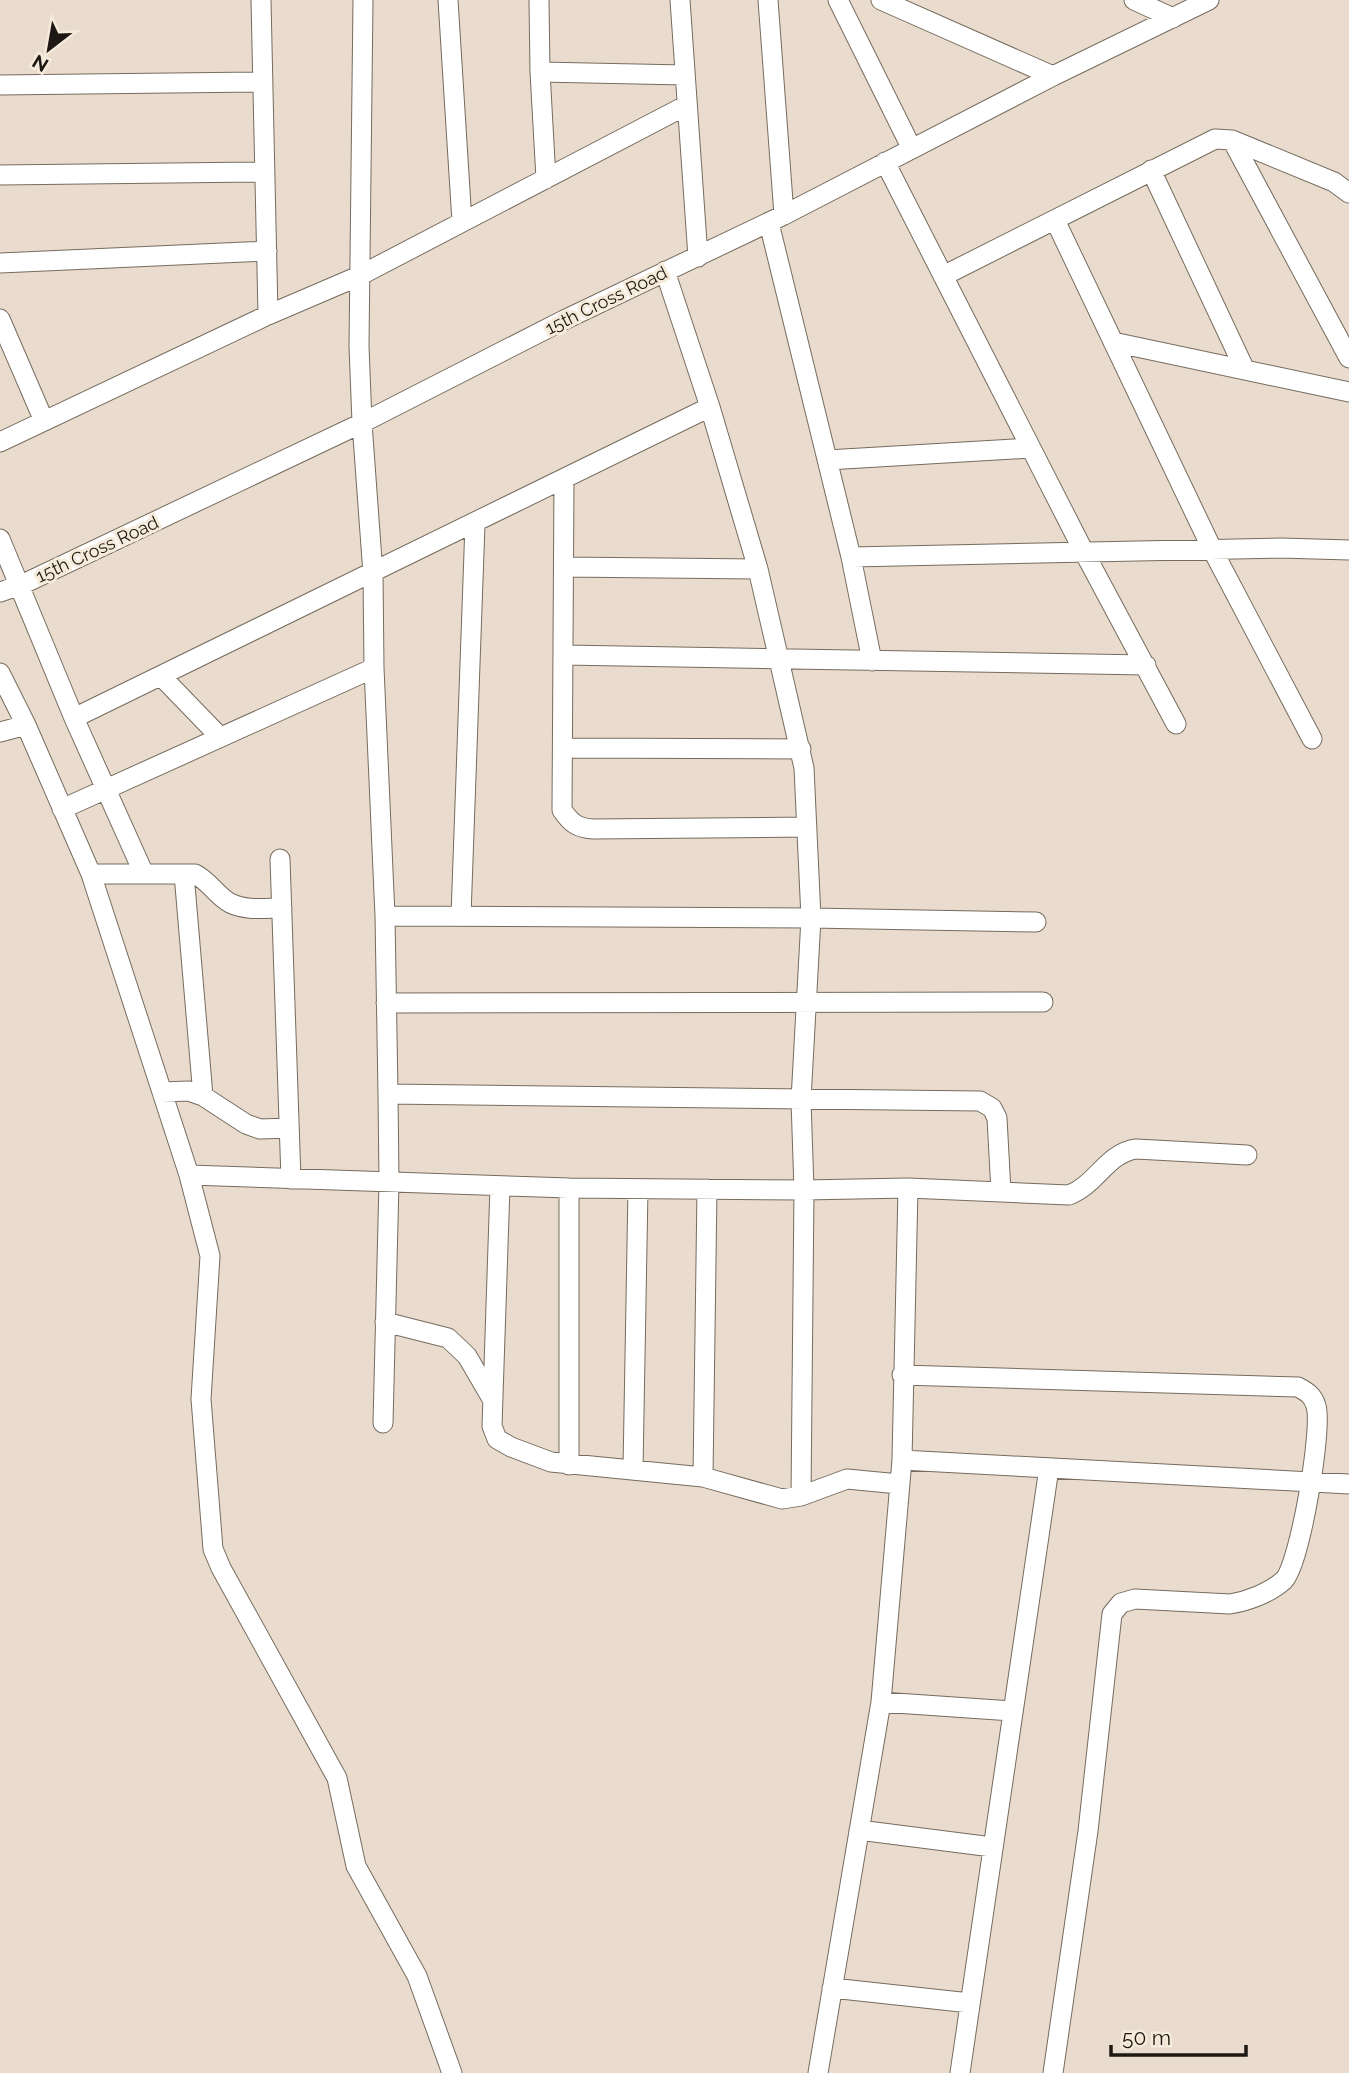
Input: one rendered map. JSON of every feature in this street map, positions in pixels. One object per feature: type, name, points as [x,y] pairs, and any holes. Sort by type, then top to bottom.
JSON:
[{"type":"street","points":[[261,0],[268,315]]},
{"type":"street","points":[[363,0],[359,276],[362,424],[373,573],[374,668],[385,916],[388,1094],[389,1182],[383,1423]]},
{"type":"street","points":[[448,0],[462,222]]},
{"type":"street","points":[[539,0],[546,179]]},
{"type":"street","points":[[680,0],[698,257]]},
{"type":"street","points":[[768,0],[776,219],[872,660]]},
{"type":"street","points":[[838,0],[912,149]]},
{"type":"street","points":[[881,0],[1053,76]]},
{"type":"street","points":[[1134,0],[1173,18]]},
{"type":"street","name":"15th Cross Road","points":[[0,592],[21,585],[362,424],[564,320],[776,219],[1053,76],[1209,0]]},
{"type":"street","points":[[540,72],[685,75]]},
{"type":"street","points":[[0,85],[263,82]]},
{"type":"street","points":[[0,442],[268,315],[359,276],[687,105]]},
{"type":"street","points":[[943,276],[1214,139],[1232,140],[1334,182],[1349,193]]},
{"type":"street","points":[[1232,140],[1349,359]]},
{"type":"street","points":[[885,162],[1084,552],[1176,724]]},
{"type":"street","points":[[1151,170],[1245,370]]},
{"type":"street","points":[[0,174],[265,172]]},
{"type":"street","points":[[1055,220],[1212,550],[1312,739]]},
{"type":"street","points":[[0,262],[267,251]]},
{"type":"street","points":[[665,271],[710,407],[758,569],[804,768],[811,918],[801,1100],[804,1190],[801,1496]]},
{"type":"street","points":[[0,319],[44,421]]},
{"type":"street","points":[[1113,342],[1349,392]]},
{"type":"street","points":[[74,718],[710,407]]},
{"type":"street","points":[[827,460],[1031,448]]},
{"type":"street","points":[[564,479],[562,810],[570,821],[580,828],[807,827]]},
{"type":"street","points":[[461,916],[475,524]]},
{"type":"street","points":[[0,539],[74,718],[144,874]]},
{"type":"street","points":[[851,556],[1349,550]]},
{"type":"street","points":[[564,567],[758,569]]},
{"type":"street","points":[[564,654],[1146,665]]},
{"type":"street","points":[[62,809],[374,668]]},
{"type":"street","points":[[0,673],[26,725],[90,874],[189,1175],[209,1256],[201,1399],[214,1549],[221,1568],[337,1779],[356,1866],[417,1976],[452,2073]]},
{"type":"street","points":[[161,676],[220,737]]},
{"type":"street","points":[[0,732],[26,725]]},
{"type":"street","points":[[563,748],[801,749]]},
{"type":"street","points":[[280,859],[291,1179]]},
{"type":"street","points":[[90,874],[195,874],[206,880],[229,902],[245,908],[282,908]]},
{"type":"street","points":[[184,874],[203,1096]]},
{"type":"street","points":[[385,916],[1037,922]]},
{"type":"street","points":[[386,1003],[1043,1002]]},
{"type":"street","points":[[162,1092],[189,1091],[203,1096],[246,1124],[260,1129],[289,1128]]},
{"type":"street","points":[[388,1094],[980,1101],[992,1108],[997,1118],[1001,1192]]},
{"type":"street","points":[[189,1175],[569,1188],[908,1188],[1069,1195],[1081,1191],[1115,1156],[1126,1150],[1247,1155]]},
{"type":"street","points":[[500,1186],[492,1426],[497,1439],[551,1462],[703,1477],[782,1499],[801,1496],[847,1479],[899,1484]]},
{"type":"street","points":[[569,1188],[569,1465]]},
{"type":"street","points":[[818,2073],[881,1702],[902,1461],[908,1188]]},
{"type":"street","points":[[633,1469],[638,1189]]},
{"type":"street","points":[[703,1477],[707,1189]]},
{"type":"street","points":[[386,1322],[448,1338],[467,1356],[493,1400]]},
{"type":"street","points":[[902,1374],[1298,1387],[1310,1393],[1316,1406],[1318,1421],[1311,1482],[1293,1566],[1285,1578],[1274,1588],[1245,1601],[1230,1604],[1135,1599],[1121,1602],[1112,1614],[1088,1831],[1053,2073]]},
{"type":"street","points":[[902,1461],[1349,1484]]},
{"type":"street","points":[[960,2073],[1049,1468]]},
{"type":"street","points":[[881,1702],[1012,1711]]},
{"type":"street","points":[[859,1830],[992,1847]]},
{"type":"street","points":[[832,1988],[970,2003]]}]
